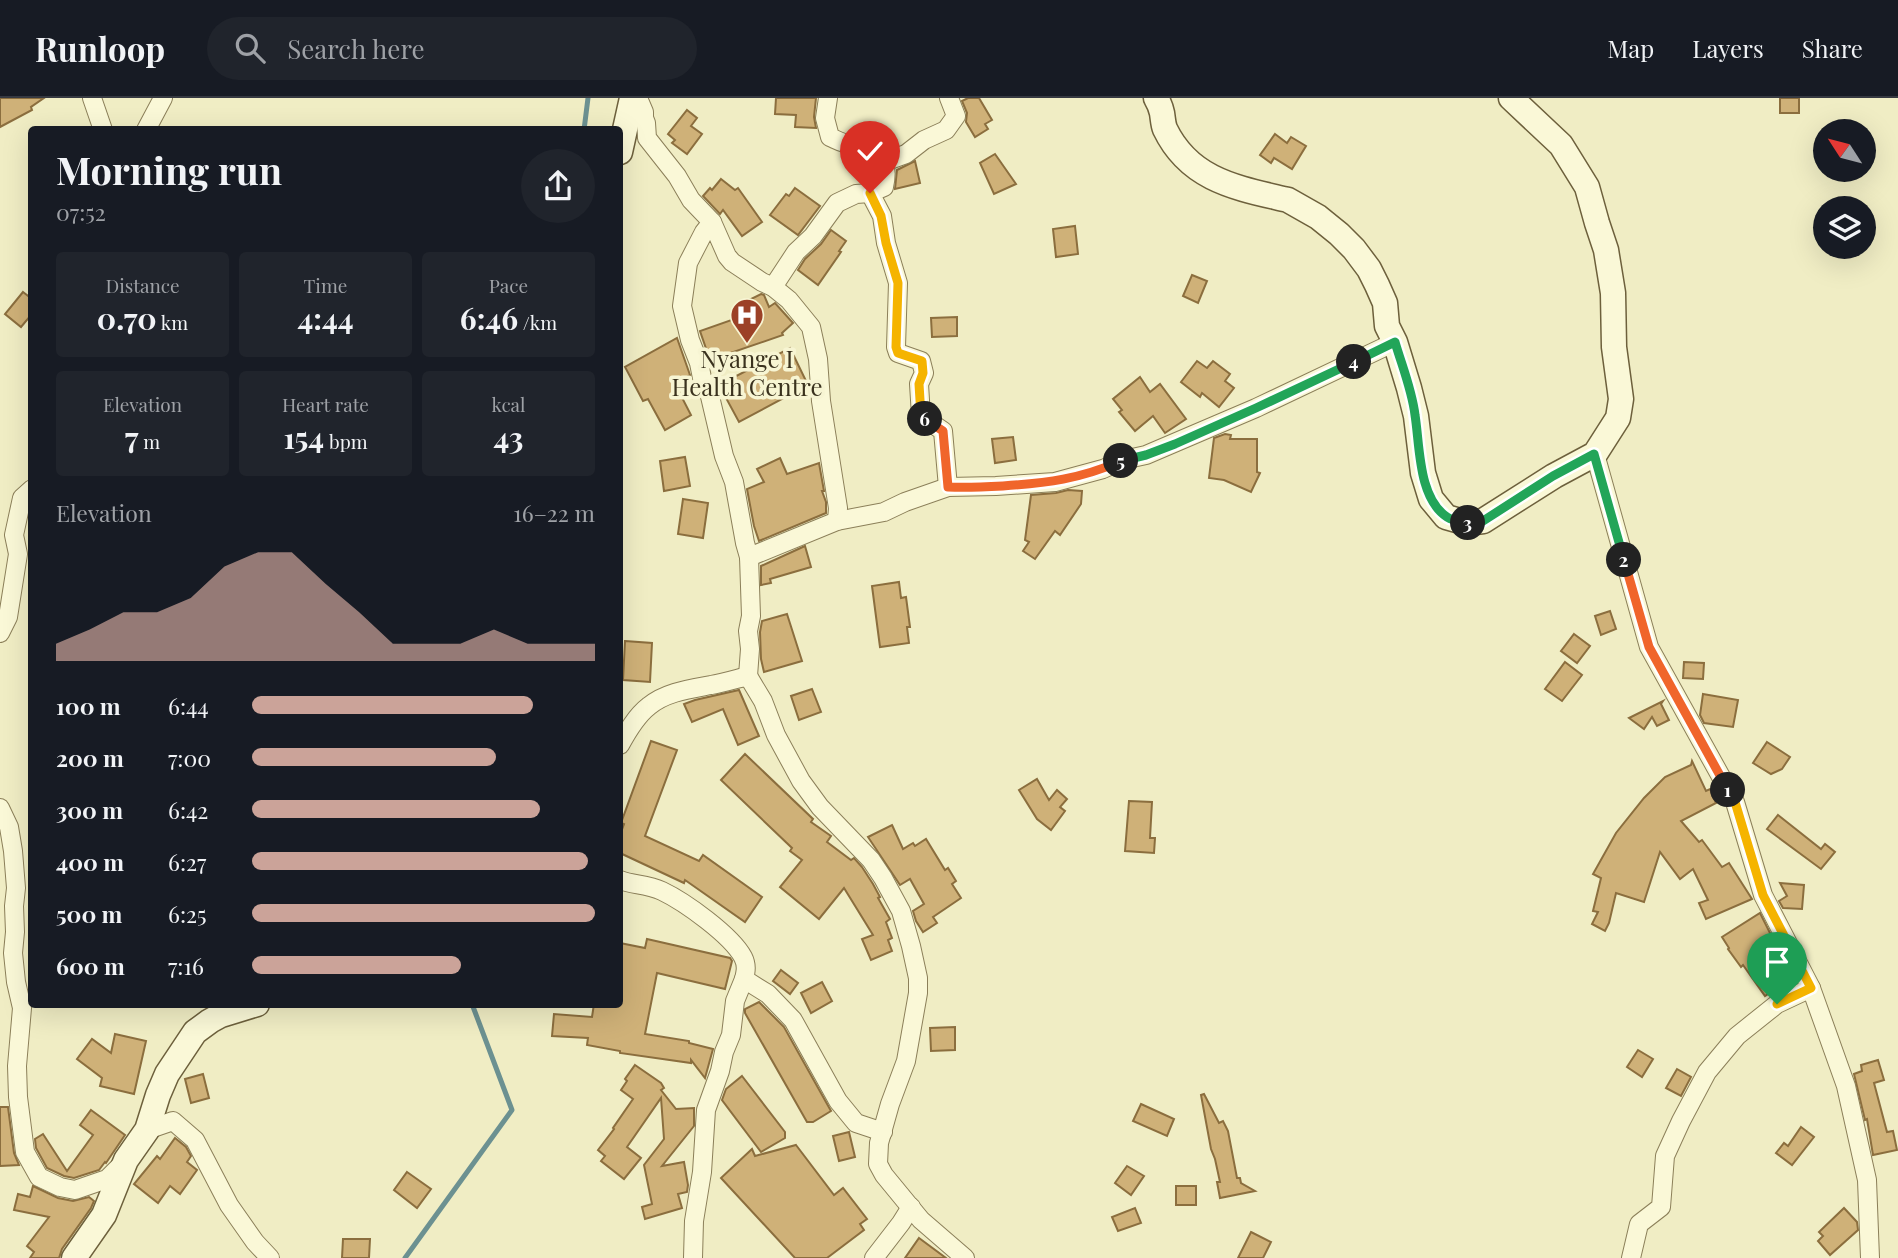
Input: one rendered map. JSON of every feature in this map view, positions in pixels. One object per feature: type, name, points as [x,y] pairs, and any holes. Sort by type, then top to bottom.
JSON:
[{"type":"main road","points":[[623,138],[632,98]]},
{"type":"main road","points":[[1156,98],[1162,111],[1164,126],[1176,147],[1199,169],[1224,184],[1297,204],[1325,223],[1354,249],[1369,269],[1385,303],[1387,326],[1395,342],[1409,388],[1427,491],[1446,517],[1467,523],[1483,521],[1553,476],[1594,454],[1618,418],[1621,399],[1614,347],[1613,293],[1606,250],[1587,187],[1561,145],[1511,98]]},
{"type":"main road","points":[[74,1258],[104,1215],[126,1160],[147,1130],[167,1074],[195,1032],[221,1015],[244,1008]]},
{"type":"street","points":[[92,98],[102,126]]},
{"type":"street","points":[[148,126],[163,98]]},
{"type":"street","points":[[638,98],[645,112],[647,138],[677,176],[691,200],[712,222],[727,256],[762,282],[774,287],[789,300],[811,327],[817,352],[821,401],[838,508],[837,521]]},
{"type":"street","points":[[774,287],[796,252],[813,236],[837,203],[856,194],[870,193],[884,187],[886,180],[882,154],[872,145],[863,142],[844,144],[830,136],[825,118],[828,98]]},
{"type":"street","points":[[884,162],[906,154],[924,140],[946,130],[956,117],[949,98]]},
{"type":"street","points":[[870,193],[881,216],[898,283],[896,347],[898,353],[922,361],[923,373],[919,384],[921,416],[943,431],[948,487]]},
{"type":"street","points":[[712,222],[688,263],[682,306],[702,378],[708,388],[724,456],[734,482],[749,557],[751,616],[748,631],[748,676],[801,781],[820,807],[871,860],[901,911],[918,978],[918,993],[906,1061],[879,1143],[878,1164],[921,1220],[965,1258]]},
{"type":"street","points":[[749,557],[837,521],[884,512],[948,487],[1055,482],[1146,455],[1256,408],[1395,342]]},
{"type":"street","points":[[1594,454],[1649,647],[1735,802],[1763,895],[1811,988],[1846,1086],[1867,1180],[1870,1258]]},
{"type":"street","points":[[0,633],[8,617],[18,554],[14,535],[22,498],[28,493]]},
{"type":"street","points":[[623,741],[649,706],[667,696],[694,687],[748,676]]},
{"type":"street","points":[[0,808],[9,827],[16,888],[13,906],[15,932],[6,959],[16,982],[22,1008],[17,1066],[25,1152],[39,1177],[60,1187],[75,1190],[107,1179],[126,1160]]},
{"type":"street","points":[[623,881],[663,891],[715,927],[743,958],[746,966],[735,1001],[731,1035],[706,1110],[702,1172],[694,1221],[693,1258]]},
{"type":"street","points":[[744,979],[768,994],[793,1020],[838,1101],[856,1123],[883,1132]]},
{"type":"street","points":[[1632,1258],[1639,1224],[1661,1207],[1665,1156],[1707,1072],[1737,1036],[1777,1004],[1811,988]]},
{"type":"street","points":[[147,1130],[173,1121],[195,1140],[229,1205],[270,1258]]},
{"type":"street","points":[[874,1258],[911,1208]]},
{"type":"building","points":[[0,98],[44,98],[31,107],[32,110],[0,127]]},
{"type":"building","points":[[776,98],[816,98],[816,128],[795,127],[796,115],[775,114]]},
{"type":"building","points":[[979,98],[992,120],[985,124],[988,129],[975,137],[966,122],[967,113],[962,101]]},
{"type":"building","points":[[1780,98],[1799,98],[1799,113],[1780,113]]},
{"type":"building","points":[[687,110],[697,118],[691,126],[702,134],[687,154],[672,143],[675,140],[668,134]]},
{"type":"building","points":[[1275,134],[1287,143],[1291,137],[1306,146],[1292,169],[1274,158],[1271,163],[1260,155]]},
{"type":"building","points":[[995,154],[1016,184],[994,194],[980,163]]},
{"type":"building","points":[[915,161],[920,183],[895,189],[897,170]]},
{"type":"building","points":[[721,179],[735,190],[738,188],[762,222],[742,236],[723,210],[720,214],[703,196]]},
{"type":"building","points":[[795,188],[820,206],[798,235],[770,215],[786,194],[789,196]]},
{"type":"building","points":[[1075,226],[1078,254],[1056,257],[1053,229]]},
{"type":"building","points":[[831,230],[846,241],[818,285],[798,270]]},
{"type":"building","points":[[1192,275],[1207,281],[1198,303],[1183,296]]},
{"type":"building","points":[[23,292],[28,296],[28,319],[21,327],[5,314]]},
{"type":"building","points":[[761,294],[769,307],[775,303],[793,323],[783,335],[710,360],[700,331],[746,315],[741,304]]},
{"type":"building","points":[[957,317],[957,336],[932,337],[931,318]]},
{"type":"building","points":[[677,338],[690,375],[675,384],[691,415],[665,430],[648,399],[643,401],[625,367]]},
{"type":"building","points":[[790,348],[808,385],[739,422],[719,385]]},
{"type":"building","points":[[1197,361],[1207,368],[1213,361],[1230,374],[1225,381],[1234,388],[1219,407],[1202,393],[1200,397],[1181,382]]},
{"type":"building","points":[[1140,377],[1150,392],[1160,384],[1186,419],[1165,433],[1153,416],[1135,431],[1119,412],[1122,410],[1113,399]]},
{"type":"building","points":[[1231,435],[1230,439],[1257,439],[1257,472],[1260,473],[1251,492],[1224,480],[1209,478],[1214,438]]},
{"type":"building","points":[[1013,437],[1016,460],[995,463],[992,439]]},
{"type":"building","points":[[685,457],[690,486],[664,491],[660,461]]},
{"type":"building","points":[[780,458],[787,474],[819,463],[826,513],[759,541],[747,489],[764,482],[757,469]]},
{"type":"building","points":[[1082,491],[1081,504],[1060,535],[1055,531],[1035,559],[1023,551],[1029,542],[1025,540],[1031,495]]},
{"type":"building","points":[[683,499],[708,503],[703,538],[678,534]]},
{"type":"building","points":[[805,546],[811,567],[770,579],[771,583],[761,585],[761,566]]},
{"type":"building","points":[[899,582],[901,598],[906,597],[909,643],[880,647],[872,586]]},
{"type":"building","points":[[1610,611],[1616,629],[1601,635],[1595,616]]},
{"type":"building","points":[[787,614],[802,661],[764,672],[761,659],[762,621]]},
{"type":"building","points":[[1574,634],[1590,646],[1577,663],[1561,651]]},
{"type":"building","points":[[625,641],[652,643],[650,682],[623,680]]},
{"type":"building","points":[[1565,662],[1582,675],[1562,701],[1545,689]]},
{"type":"building","points":[[1684,662],[1704,663],[1703,679],[1683,678]]},
{"type":"building","points":[[812,689],[821,712],[799,720],[791,696]]},
{"type":"building","points":[[739,690],[759,736],[738,745],[723,709],[692,722],[684,704]]},
{"type":"building","points":[[1703,694],[1738,700],[1733,727],[1704,723],[1700,715]]},
{"type":"building","points":[[1663,701],[1661,704],[1669,720],[1657,726],[1652,717],[1644,729],[1629,718]]},
{"type":"building","points":[[651,741],[677,750],[645,836],[699,861],[703,855],[762,897],[745,922],[685,880],[684,883],[623,854],[623,818]]},
{"type":"building","points":[[1767,742],[1790,757],[1782,769],[1771,774],[1753,763]]},
{"type":"building","points":[[745,754],[813,819],[811,822],[831,836],[827,842],[851,860],[854,858],[862,867],[890,919],[886,922],[892,938],[888,940],[892,951],[871,960],[862,939],[873,935],[844,888],[819,919],[780,887],[802,860],[721,780]]},
{"type":"building","points":[[1692,761],[1706,791],[1710,789],[1716,803],[1681,821],[1699,842],[1702,840],[1722,867],[1729,863],[1752,899],[1706,919],[1699,903],[1708,900],[1693,869],[1680,879],[1660,852],[1644,902],[1616,893],[1605,931],[1592,924],[1598,912],[1593,911],[1601,878],[1593,874],[1616,833],[1665,777],[1691,765]]},
{"type":"building","points":[[1037,779],[1049,800],[1057,790],[1067,799],[1060,807],[1065,811],[1051,830],[1037,819],[1019,790]]},
{"type":"building","points":[[1129,801],[1152,802],[1150,838],[1155,838],[1154,853],[1125,851]]},
{"type":"building","points":[[1778,815],[1821,849],[1825,844],[1835,852],[1821,869],[1767,829]]},
{"type":"building","points":[[892,825],[903,849],[926,839],[945,870],[948,868],[956,881],[952,884],[961,898],[933,917],[937,923],[923,932],[913,911],[924,904],[910,879],[900,885],[868,837]]},
{"type":"building","points":[[1780,883],[1804,885],[1802,909],[1783,908],[1779,901],[1787,896]]},
{"type":"building","points":[[1760,913],[1792,977],[1765,996],[1743,965],[1741,967],[1722,937]]},
{"type":"building","points":[[647,939],[730,958],[732,961],[725,989],[657,973],[645,1034],[689,1041],[713,1049],[705,1078],[691,1060],[691,1063],[620,1053],[587,1045],[588,1038],[552,1036],[554,1014],[592,1017],[593,1008],[623,1008],[623,944],[645,948]]},
{"type":"building","points":[[781,970],[798,983],[790,994],[773,981]]},
{"type":"building","points":[[822,982],[832,1001],[811,1013],[801,993]]},
{"type":"building","points":[[759,1002],[784,1027],[831,1111],[813,1122],[807,1122],[745,1013],[745,1009]]},
{"type":"building","points":[[955,1027],[955,1050],[931,1051],[930,1028]]},
{"type":"building","points":[[115,1034],[146,1041],[134,1094],[100,1086],[102,1078],[77,1059],[92,1039],[111,1053]]},
{"type":"building","points":[[1638,1050],[1653,1059],[1642,1077],[1627,1067]]},
{"type":"building","points":[[1878,1060],[1884,1080],[1874,1083],[1887,1132],[1893,1131],[1897,1150],[1873,1155],[1867,1119],[1865,1120],[1854,1074],[1862,1071],[1861,1065]]},
{"type":"building","points":[[635,1065],[661,1083],[664,1088],[661,1090],[676,1109],[694,1108],[694,1126],[662,1166],[684,1162],[688,1185],[687,1192],[678,1194],[682,1208],[645,1219],[642,1207],[652,1204],[644,1165],[664,1139],[661,1098],[627,1147],[641,1158],[624,1179],[601,1161],[605,1156],[598,1150],[633,1099],[621,1090]]},
{"type":"building","points":[[1677,1069],[1691,1077],[1681,1096],[1666,1088]]},
{"type":"building","points":[[203,1074],[209,1098],[191,1103],[185,1079]]},
{"type":"building","points":[[742,1076],[785,1132],[785,1138],[761,1152],[722,1100],[726,1089]]},
{"type":"building","points":[[1204,1094],[1219,1123],[1223,1121],[1228,1131],[1237,1178],[1255,1191],[1220,1198],[1217,1182],[1220,1182],[1201,1095]]},
{"type":"building","points":[[1141,1104],[1174,1119],[1167,1136],[1133,1121]]},
{"type":"building","points":[[0,1107],[8,1107],[14,1153],[19,1165],[0,1166]]},
{"type":"building","points":[[91,1110],[125,1135],[106,1163],[99,1170],[74,1178],[47,1168],[36,1148],[35,1139],[43,1134],[67,1171],[93,1135],[80,1125]]},
{"type":"building","points":[[1801,1127],[1814,1137],[1792,1165],[1776,1153],[1784,1143],[1788,1146]]},
{"type":"building","points":[[849,1132],[855,1157],[839,1161],[833,1136]]},
{"type":"building","points":[[175,1138],[186,1147],[191,1156],[187,1162],[197,1170],[180,1194],[170,1186],[158,1203],[134,1184],[157,1156],[160,1159]]},
{"type":"building","points":[[796,1145],[834,1195],[843,1188],[867,1219],[860,1224],[864,1230],[827,1258],[795,1258],[721,1178],[752,1149],[755,1156]]},
{"type":"building","points":[[1127,1166],[1144,1176],[1131,1195],[1115,1183]]},
{"type":"building","points":[[407,1172],[431,1189],[417,1208],[394,1190]]},
{"type":"building","points":[[33,1186],[58,1198],[73,1201],[89,1197],[94,1201],[62,1249],[59,1258],[30,1258],[34,1252],[27,1246],[49,1217],[14,1210],[18,1194],[30,1197]]},
{"type":"building","points":[[1176,1186],[1196,1186],[1196,1205],[1176,1205]]},
{"type":"building","points":[[1135,1208],[1141,1223],[1118,1231],[1112,1217]]},
{"type":"building","points":[[1844,1208],[1857,1222],[1858,1230],[1830,1255],[1818,1241],[1823,1236],[1819,1232]]},
{"type":"building","points":[[1251,1232],[1271,1242],[1263,1258],[1238,1258]]},
{"type":"building","points":[[919,1238],[946,1258],[905,1258]]},
{"type":"building","points":[[343,1239],[370,1239],[369,1258],[342,1258]]},
{"type":"waterway","points":[[584,126],[588,98]]},
{"type":"waterway","points":[[405,1258],[512,1110],[474,1008]]},
{"type":"place","name":"Nyange I Health Centre","points":[[747,345]]},
{"type":"route","points":[[870,193],[881,216],[898,283],[896,347],[898,353],[922,361],[923,373],[919,384],[921,416],[943,431],[948,487],[1055,482],[1103,469],[1175,444],[1395,342],[1416,416],[1416,432],[1427,491],[1446,517],[1467,523],[1483,521],[1553,476],[1594,454],[1649,647],[1735,802],[1763,895],[1811,988],[1777,1004]]}]
